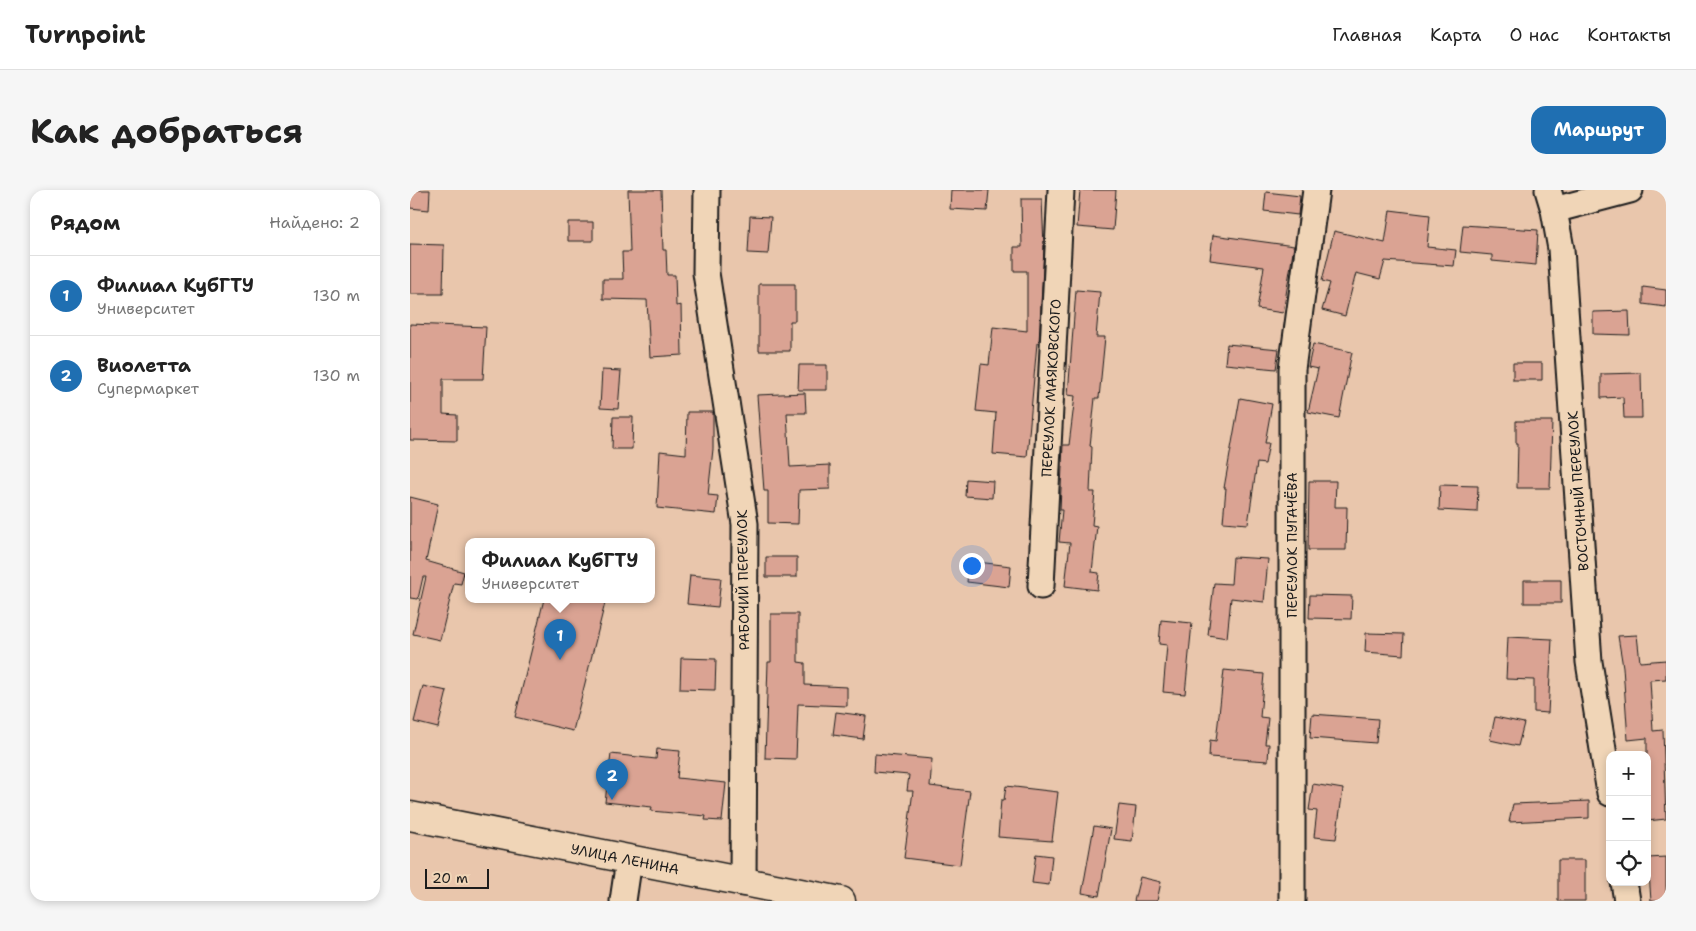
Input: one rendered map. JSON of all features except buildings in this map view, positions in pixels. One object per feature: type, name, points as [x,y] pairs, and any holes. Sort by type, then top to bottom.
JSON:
[{"type":"main road","name":"УЛИЦА ЛЕНИНА","points":[[410,816],[841,901]]},
{"type":"street","name":"РАБОЧИЙ ПЕРЕУЛОК","points":[[707,190],[706,274],[745,524],[743,883]]},
{"type":"street","name":"ПЕРЕУЛОК МАЯКОВСКОГО","points":[[1041,586],[1061,190]]},
{"type":"street","name":"ПЕРЕУЛОК ПУГАЧЁВА","points":[[1292,901],[1292,369],[1316,190]]},
{"type":"street","points":[[1551,200],[1630,190]]},
{"type":"street","name":"ВОСТОЧНЫЙ ПЕРЕУЛОК","points":[[1551,200],[1561,249],[1589,662],[1606,768]]},
{"type":"street","points":[[623,901],[628,860]]},
{"type":"street","points":[[1625,886],[1627,901]]},
{"type":"place","name":"Филиал КубГТУ","points":[[560,660]]},
{"type":"place","name":"Виолетта","points":[[612,800]]}]
